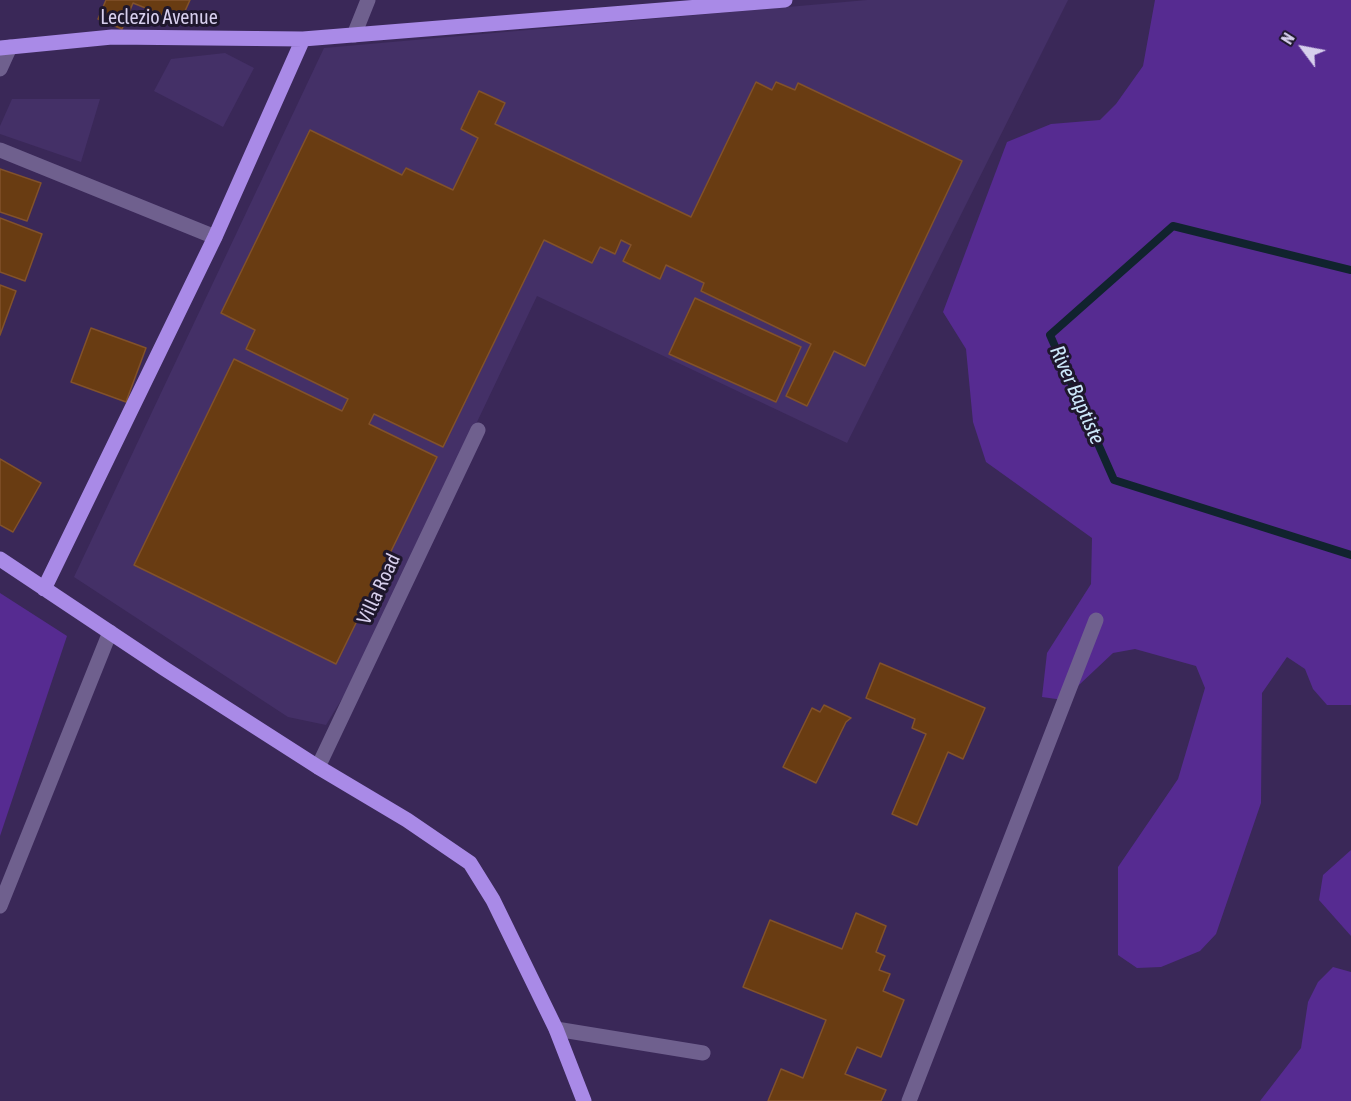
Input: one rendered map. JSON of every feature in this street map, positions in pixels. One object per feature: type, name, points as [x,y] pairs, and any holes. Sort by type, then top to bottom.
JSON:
[{"type":"main road","name":"Leclezio Avenue","points":[[5,48],[112,37],[303,39],[785,0]]},
{"type":"main road","points":[[45,589],[215,237],[303,39]]},
{"type":"main road","points":[[0,559],[110,633],[318,767],[407,820],[470,863],[493,900],[556,1029],[584,1101]]},
{"type":"street","points":[[354,35],[368,0]]},
{"type":"street","points":[[0,69],[5,48]]},
{"type":"street","points":[[0,150],[215,237]]},
{"type":"street","name":"Villa Road","points":[[318,767],[478,430]]},
{"type":"street","points":[[909,1101],[1095,620]]},
{"type":"street","points":[[0,906],[110,633]]},
{"type":"street","points":[[556,1029],[703,1053]]},
{"type":"shaded area","points":[[867,0],[1068,0],[847,443],[537,296],[357,674],[326,725],[288,717],[74,577],[324,48]]},
{"type":"shaded area","points":[[1155,0],[1351,0],[1351,705],[1327,705],[1313,689],[1305,669],[1287,657],[1262,693],[1261,803],[1216,934],[1200,951],[1161,967],[1137,968],[1118,955],[1118,867],[1178,779],[1205,688],[1196,666],[1135,649],[1113,653],[1063,700],[1042,697],[1047,653],[1091,584],[1092,538],[986,462],[973,422],[966,349],[943,312],[1007,142],[1051,124],[1100,120],[1116,104],[1143,66]]},
{"type":"shaded area","points":[[225,53],[254,68],[223,127],[154,91],[171,59]]},
{"type":"shaded area","points":[[12,99],[100,99],[81,162],[0,134],[0,126]]},
{"type":"shaded area","points":[[0,593],[67,636],[0,836]]},
{"type":"shaded area","points":[[1351,850],[1351,936],[1319,900],[1323,875]]},
{"type":"shaded area","points":[[1333,967],[1351,972],[1351,1101],[1260,1101],[1301,1048],[1308,1002],[1318,982]]},
{"type":"building","points":[[106,0],[190,0],[180,22],[133,3],[122,29],[98,19]]},
{"type":"building","points":[[756,82],[772,90],[776,82],[795,90],[798,83],[962,161],[865,366],[834,351],[807,406],[786,396],[811,344],[701,291],[704,283],[666,265],[660,279],[623,261],[631,245],[621,240],[615,254],[600,247],[592,263],[544,240],[443,447],[374,414],[369,424],[437,457],[336,664],[134,565],[234,359],[342,411],[348,399],[246,349],[255,330],[221,313],[310,130],[402,175],[406,168],[453,190],[478,138],[461,129],[479,91],[505,103],[495,124],[691,217]]},
{"type":"building","points":[[0,169],[41,183],[27,221],[0,212]]},
{"type":"building","points":[[0,218],[42,234],[25,281],[0,272]]},
{"type":"building","points":[[0,285],[16,291],[0,335]]},
{"type":"building","points":[[695,298],[801,347],[776,402],[669,354]]},
{"type":"building","points":[[91,328],[146,348],[126,402],[71,382]]},
{"type":"building","points":[[0,459],[41,483],[13,532],[0,525]]},
{"type":"building","points":[[880,663],[985,708],[963,759],[948,752],[917,825],[892,814],[926,734],[912,728],[915,719],[866,698]]},
{"type":"building","points":[[824,705],[851,718],[846,722],[816,783],[783,767],[812,708],[820,712]]},
{"type":"building","points":[[856,913],[886,926],[876,952],[885,956],[879,970],[890,974],[883,991],[904,1000],[881,1057],[857,1047],[845,1074],[886,1090],[881,1101],[768,1101],[781,1069],[803,1078],[826,1020],[743,987],[770,920],[842,949]]},
{"type":"waterway","name":"River Baptiste","points":[[1351,270],[1173,226],[1050,335],[1114,480],[1351,555]]}]
